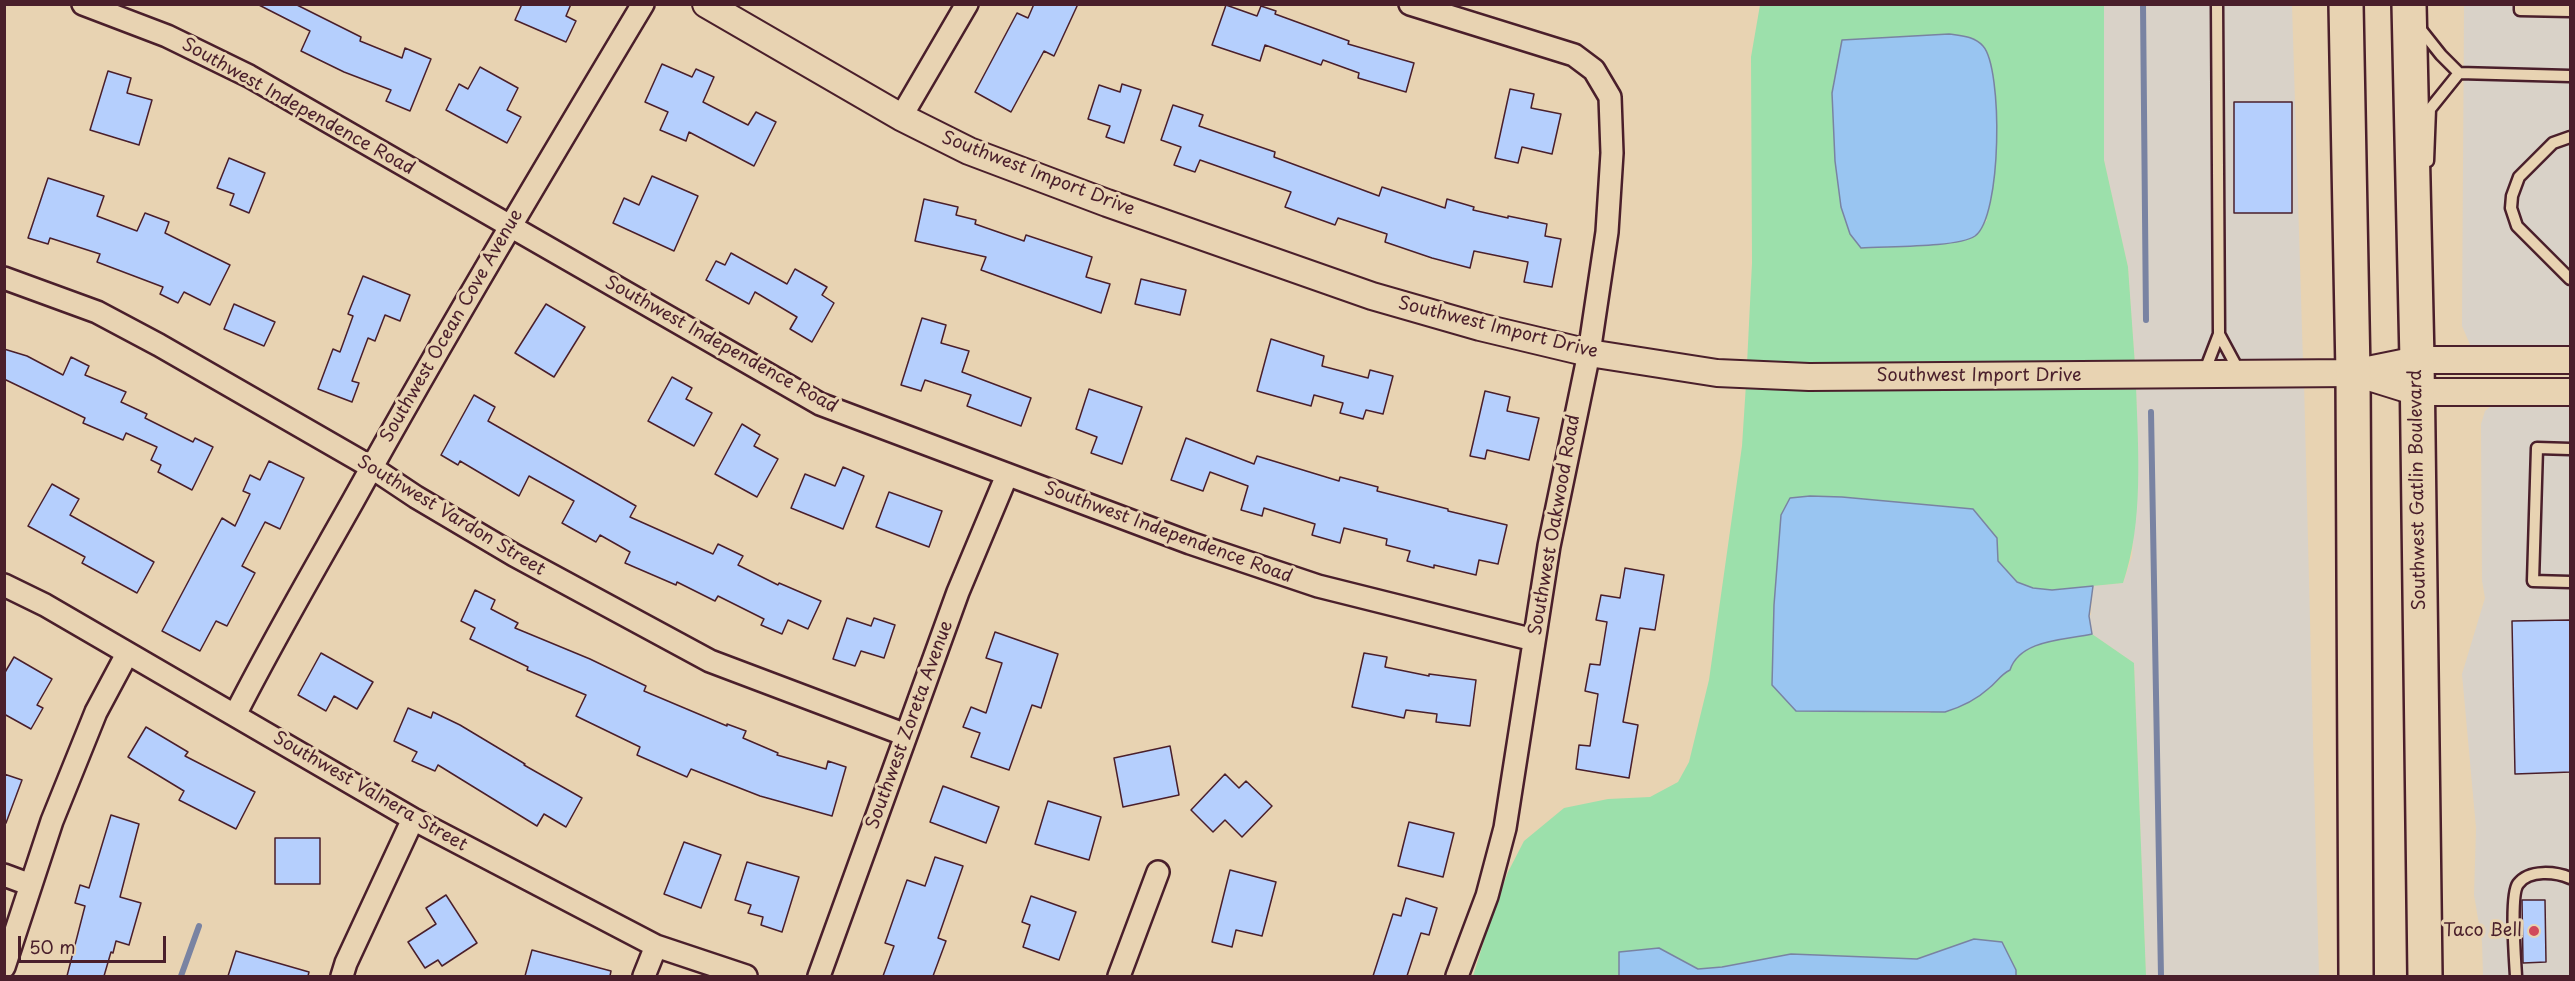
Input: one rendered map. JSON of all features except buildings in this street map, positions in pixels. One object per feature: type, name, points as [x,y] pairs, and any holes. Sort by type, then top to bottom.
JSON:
[{"type":"main road","points":[[2346,4],[2353,372],[2356,976]]},
{"type":"main road","name":"Southwest Gatlin Boulevard","points":[[2409,7],[2425,976]]},
{"type":"street","name":"Southwest Independence Road","points":[[83,4],[167,36],[249,76],[820,404],[1190,543],[1318,586],[1534,640]]},
{"type":"street","name":"Southwest Ocean Cove Avenue","points":[[235,715],[272,642],[371,467],[510,225],[643,4]]},
{"type":"street","name":"Southwest Import Drive","points":[[706,4],[901,117],[969,150],[1107,203],[1372,296],[1480,327],[1589,353],[1717,373],[1809,377],[2353,372],[2416,360],[2571,360]]},
{"type":"street","points":[[901,117],[967,4]]},
{"type":"street","name":"Southwest Oakwood Road","points":[[1410,4],[1574,55],[1594,70],[1610,97],[1612,153],[1607,232],[1589,353],[1549,546],[1504,828],[1487,896],[1457,976]]},
{"type":"street","name":"Southwest Vardon Street","points":[[4,278],[97,312],[371,467],[416,497],[514,555],[710,661],[906,735]]},
{"type":"street","name":"Southwest Import Drive","points":[[2353,372],[2417,392],[2571,392]]},
{"type":"street","name":"Southwest Zoreta Avenue","points":[[819,976],[958,592],[1006,475]]},
{"type":"street","name":"Southwest Valnera Street","points":[[4,585],[45,606],[413,819],[656,946],[746,976]]},
{"type":"street","points":[[4,968],[52,820],[96,712],[127,654]]},
{"type":"street","points":[[342,976],[413,819]]},
{"type":"street","points":[[1119,976],[1158,872]]},
{"type":"street","points":[[4,875],[31,885]]},
{"type":"street","points":[[644,976],[656,946]]},
{"type":"lane","points":[[2204,373],[2219,334],[2217,4]]},
{"type":"lane","points":[[2520,4],[2520,10],[2571,11]]},
{"type":"lane","points":[[2409,7],[2421,31],[2459,73],[2571,76]]},
{"type":"lane","points":[[2414,231],[2427,181],[2430,109],[2459,73]]},
{"type":"lane","points":[[2571,137],[2553,143],[2519,177],[2512,196],[2511,208],[2517,226],[2571,279]]},
{"type":"lane","points":[[2219,334],[2240,373]]},
{"type":"lane","points":[[2571,449],[2537,448],[2533,582],[2571,582]]},
{"type":"lane","points":[[2516,976],[2514,899],[2518,884],[2532,874],[2559,873],[2571,878]]},
{"type":"shaded area","points":[[2104,5],[2292,5],[2303,362],[2135,365],[2128,267],[2104,160]]},
{"type":"shaded area","points":[[2464,5],[2570,5],[2570,350],[2472,349],[2462,326]]},
{"type":"shaded area","points":[[2304,383],[2319,976],[2146,976],[2134,663],[2092,634],[2089,617],[2086,616],[2091,615],[2093,586],[2123,583],[2132,557],[2138,467],[2136,385]]},
{"type":"shaded area","points":[[2496,402],[2570,402],[2570,976],[2483,976],[2482,942],[2474,895],[2476,828],[2462,674],[2485,598],[2482,581],[2481,424],[2485,411]]},
{"type":"green space","points":[[1760,5],[2104,5],[2104,160],[2128,267],[2135,365],[1980,367],[1747,364],[1752,263],[1751,57]],"holes":[[[1832,93],[1987,220],[1975,236],[1957,242],[1861,247],[1841,207]]]},
{"type":"green space","points":[[1746,384],[2136,385],[2137,511],[2130,560],[2123,583],[2052,590],[2033,588],[2017,582],[1998,561],[1997,538],[1973,509],[1842,497],[1791,498],[1781,515],[1774,605],[1779,691],[1796,711],[1929,713],[1990,688],[2001,674],[2010,670],[2015,660],[2023,652],[2033,647],[2092,634],[2134,663],[2146,976],[2016,976],[2016,970],[1974,939],[1917,959],[1791,954],[1722,967],[1698,969],[1659,948],[1619,952],[1619,976],[1473,976],[1508,872],[1524,841],[1564,808],[1608,799],[1650,797],[1678,782],[1689,762],[1709,680],[1742,446]]},
{"type":"water","points":[[1949,34],[1972,38],[1983,46],[1990,60],[1994,82],[1997,142],[1995,173],[1984,223],[1975,236],[1953,243],[1861,248],[1850,234],[1841,207],[1835,161],[1832,93],[1842,40]]},
{"type":"water","points":[[1810,496],[1973,509],[1997,538],[1998,561],[2017,582],[2033,588],[2052,590],[2093,586],[2089,616],[2092,634],[2045,643],[2023,652],[2015,660],[2010,670],[1983,693],[1968,703],[1945,712],[1796,711],[1772,685],[1774,605],[1781,515],[1790,498]]},
{"type":"water","points":[[1974,939],[2002,942],[2016,970],[2016,976],[1619,976],[1619,952],[1659,948],[1698,969],[1722,967],[1791,954],[1917,959]]},
{"type":"waterway","points":[[2143,4],[2146,320]]},
{"type":"waterway","points":[[2151,412],[2161,976]]},
{"type":"waterway","points":[[181,976],[199,926]]},
{"type":"place","name":"Taco Bell","points":[[2534,931]]}]
